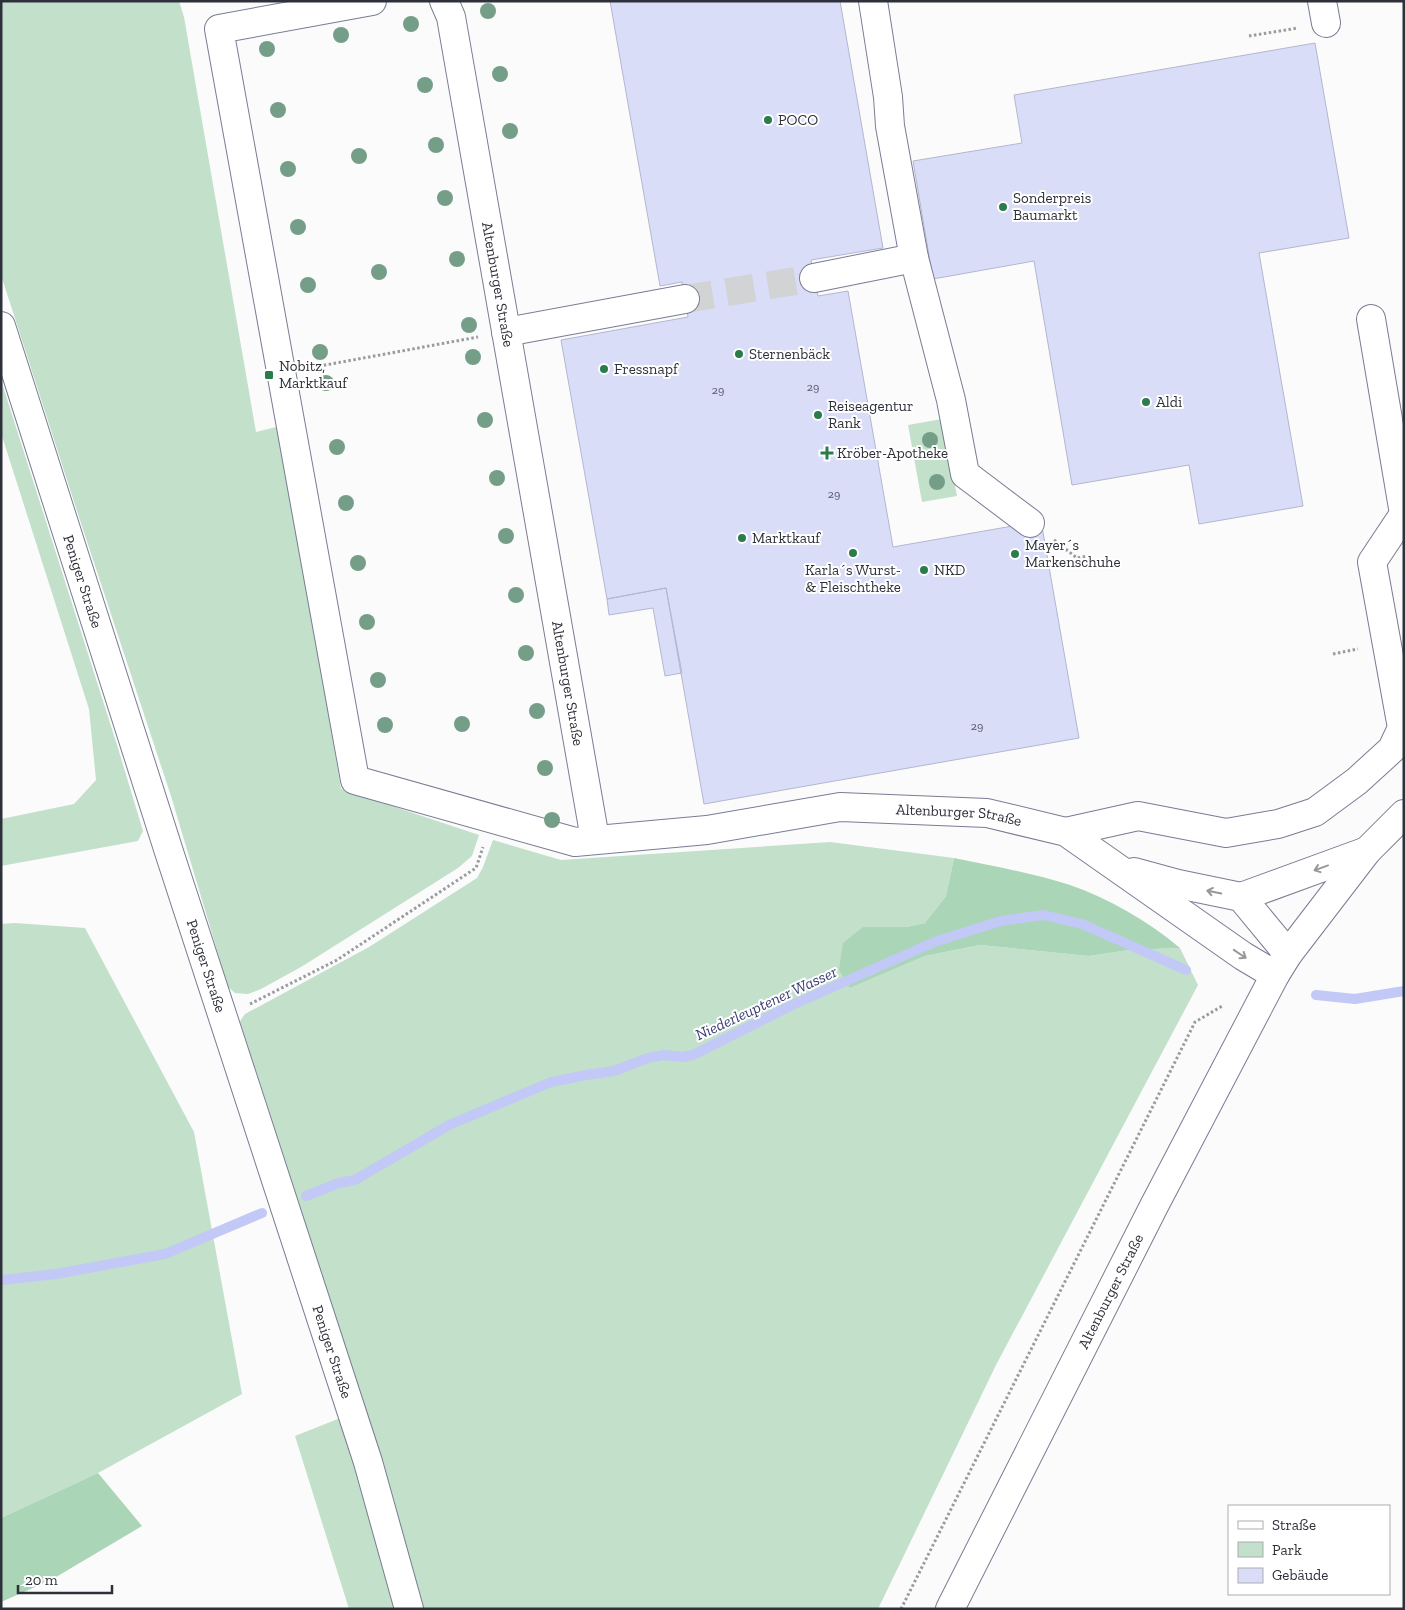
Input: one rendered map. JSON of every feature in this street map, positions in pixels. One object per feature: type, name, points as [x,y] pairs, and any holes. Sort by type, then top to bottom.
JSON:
[{"type":"street","points":[[372,1],[219,29],[355,780],[575,842],[594,839]]},
{"type":"street","name":"Altenburger Straße","points":[[444,1],[451,17],[594,839],[707,830],[840,807],[988,813],[1066,832],[1243,956],[1281,965]]},
{"type":"street","points":[[873,1],[888,97],[890,126],[914,258],[951,400],[965,474],[1040,530]]},
{"type":"street","points":[[814,278],[914,258]]},
{"type":"street","points":[[506,332],[685,299]]},
{"type":"street","points":[[1066,832],[1138,816],[1226,833],[1278,824],[1315,812],[1357,781],[1392,749],[1402,728],[1372,562],[1404,514],[1371,320]]},
{"type":"street","name":"Peniger Straße","points":[[1,326],[368,1462],[409,1609]]},
{"type":"street","name":"Altenburger Straße","points":[[950,1609],[1154,1206],[1281,965],[1367,851],[1404,814]]},
{"type":"street","name":"Altenburger Straße","points":[[1114,867],[1178,884],[1241,897],[1367,851]]},
{"type":"street","points":[[1241,897],[1281,965]]},
{"type":"path","points":[[1249,36],[1324,12]]},
{"type":"path","points":[[282,373],[506,332]]},
{"type":"path","points":[[1040,530],[1077,558],[1092,555]]},
{"type":"path","points":[[223,1018],[337,960],[476,868],[491,819]]},
{"type":"path","points":[[901,1609],[1195,1022],[1227,1004]]},
{"type":"green space","points":[[1,1],[179,1],[184,17],[256,432],[280,426],[341,789],[479,835],[472,856],[458,868],[301,967],[248,994],[235,993],[228,987],[171,796],[1,275]]},
{"type":"green space","points":[[1,380],[143,831],[138,841],[1,866],[1,819],[74,804],[96,780],[89,709],[1,433]]},
{"type":"green space","points":[[942,419],[957,496],[922,502],[908,425]]},
{"type":"green space","points":[[493,840],[561,860],[830,842],[954,858],[946,896],[925,923],[906,927],[863,927],[850,988],[925,956],[980,945],[1089,956],[1129,950],[1180,948],[1198,985],[996,1365],[878,1609],[349,1609],[295,1436],[363,1409],[240,1021],[245,1014],[369,947],[477,878]]},
{"type":"green space","points":[[954,858],[1013,870],[1070,885],[1100,897],[1128,912],[1180,948],[1129,950],[1089,956],[980,945],[925,956],[850,988],[839,970],[843,943],[863,927],[906,927],[925,923],[946,896]]},
{"type":"green space","points":[[15,923],[85,928],[194,1132],[242,1394],[98,1473],[1,1518],[1,924]]},
{"type":"green space","points":[[98,1473],[142,1526],[51,1580],[1,1602],[1,1518]]},
{"type":"building","points":[[610,1],[840,1],[883,248],[811,260],[818,296],[848,291],[893,547],[1041,521],[1079,738],[704,804],[666,588],[607,599],[561,340],[688,317],[682,282],[660,286]]},
{"type":"building","points":[[1315,43],[1349,238],[1259,253],[1303,506],[1199,524],[1189,465],[1072,485],[1034,261],[933,279],[913,161],[1022,143],[1014,95]]},
{"type":"building","points":[[666,588],[682,673],[665,676],[653,608],[609,615],[607,599]]},
{"type":"waterway","name":"Niederleuptener Wasser","points":[[306,1196],[339,1183],[355,1180],[449,1125],[551,1082],[614,1071],[648,1058],[664,1055],[683,1057],[693,1055],[792,1005],[937,941],[1001,921],[1043,915],[1082,924],[1186,970]]},
{"type":"waterway","name":"Niederleuptener Wasser","points":[[1316,995],[1355,999],[1404,991]]},
{"type":"waterway","name":"Niederleuptener Wasser","points":[[1,1280],[56,1274],[165,1254],[262,1213]]},
{"type":"tunnel","points":[[685,299],[814,278]]},
{"type":"place","name":"POCO","points":[[768,120]]},
{"type":"place","name":"Sonderpreis Baumarkt","points":[[1003,207]]},
{"type":"place","name":"Sternenbäck","points":[[739,354]]},
{"type":"place","name":"Fressnapf","points":[[604,369]]},
{"type":"place","name":"Nobitz, Marktkauf","points":[[269,375]]},
{"type":"place","name":"Aldi","points":[[1146,402]]},
{"type":"place","name":"Reiseagentur Rank","points":[[818,415]]},
{"type":"place","name":"Kröber-Apotheke","points":[[827,453]]},
{"type":"place","name":"Marktkauf","points":[[742,538]]},
{"type":"place","name":"Karla´s Wurst- & Fleischtheke","points":[[853,553]]},
{"type":"place","name":"Mayer´s Markenschuhe","points":[[1015,554]]},
{"type":"place","name":"NKD","points":[[924,570]]}]
